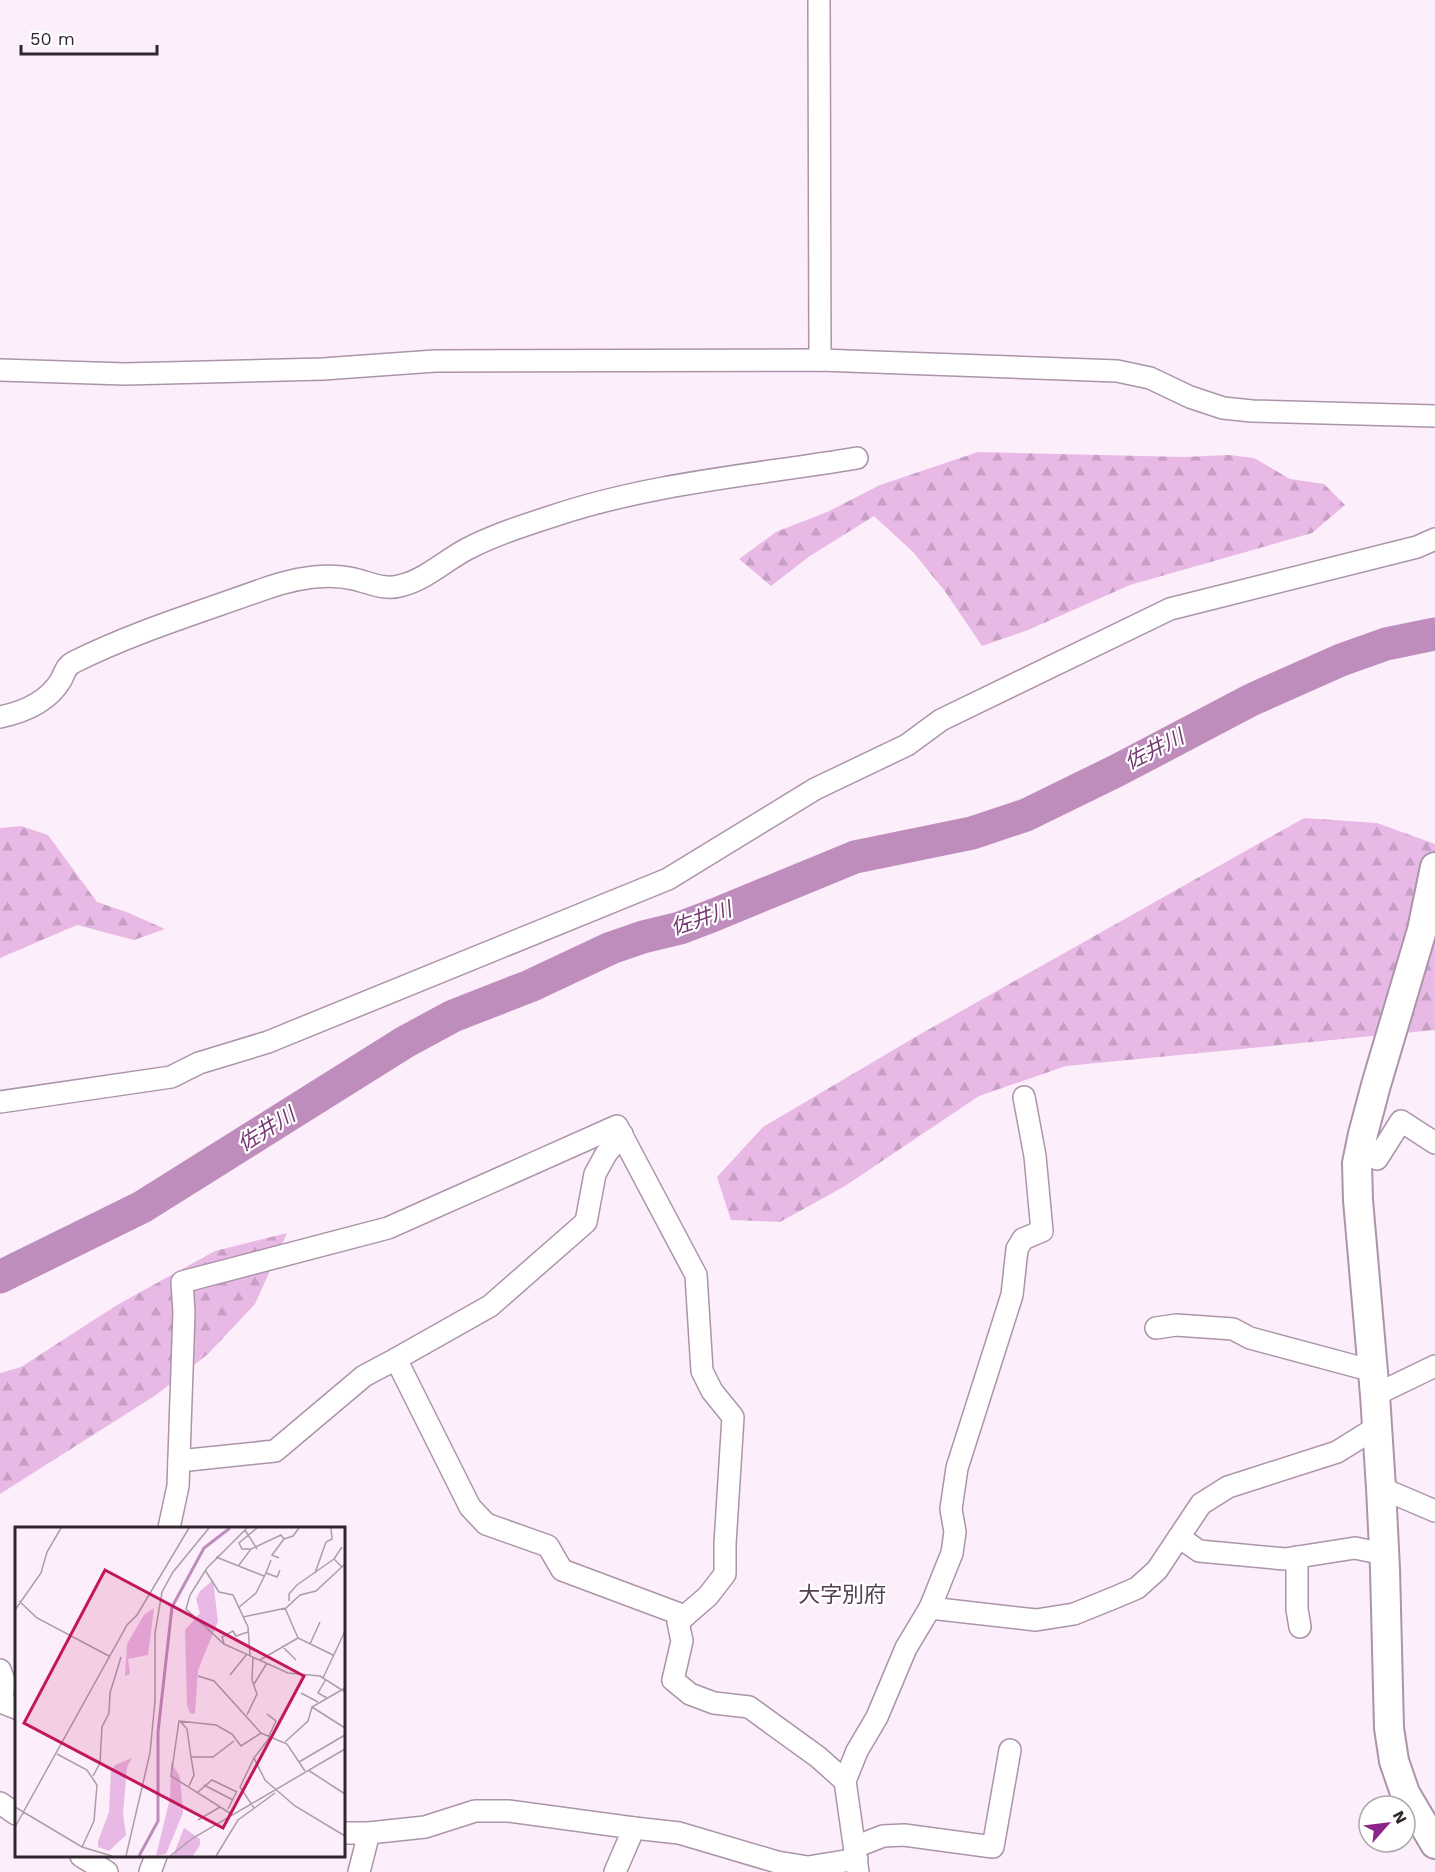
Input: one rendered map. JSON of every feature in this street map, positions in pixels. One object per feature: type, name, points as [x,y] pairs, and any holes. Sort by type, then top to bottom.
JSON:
[{"type":"street","points":[[819,0],[820,360]]},
{"type":"street","points":[[0,370],[125,374],[323,369],[435,361],[820,360],[1118,371],[1150,378],[1190,397],[1223,408],[1435,416]]},
{"type":"street","points":[[0,717],[30,708],[41,701],[62,679],[65,669],[75,662],[135,636],[267,588],[306,577],[354,579],[389,588],[404,585],[470,548],[555,515],[636,494],[750,474],[856,459]]},
{"type":"street","points":[[0,1102],[171,1077],[199,1063],[268,1042],[668,879],[815,789],[907,745],[941,720],[1170,609],[1417,547],[1435,539]]},
{"type":"street","points":[[1435,867],[1422,930],[1376,1084],[1357,1163],[1381,1488],[1391,1743],[1394,1761],[1405,1793],[1435,1844]]},
{"type":"street","points":[[857,1859],[845,1781],[857,1751],[877,1717],[906,1648],[930,1608],[952,1554],[956,1532],[951,1509],[957,1468],[1012,1295],[1017,1249],[1023,1239],[1042,1231],[1035,1156],[1024,1096]]},
{"type":"street","points":[[1360,1149],[1377,1159],[1401,1121],[1435,1143]]},
{"type":"street","points":[[169,1527],[178,1486],[184,1312],[182,1282],[388,1228],[617,1126],[696,1275],[702,1371],[712,1391],[733,1416],[725,1574],[708,1596],[678,1622],[682,1641],[674,1680],[690,1694],[714,1703],[749,1707],[818,1757],[845,1781]]},
{"type":"street","points":[[179,1461],[275,1451],[364,1376],[490,1306],[586,1222],[595,1174],[606,1154],[622,1134]]},
{"type":"street","points":[[1156,1328],[1176,1325],[1233,1329],[1250,1338],[1374,1383],[1435,1366]]},
{"type":"street","points":[[396,1359],[470,1507],[486,1524],[548,1546],[562,1570],[684,1616]]},
{"type":"street","points":[[930,1608],[1036,1620],[1074,1614],[1137,1588],[1157,1570],[1201,1504],[1228,1487],[1337,1452],[1377,1427]]},
{"type":"street","points":[[1381,1488],[1435,1511]]},
{"type":"street","points":[[1179,1536],[1199,1551],[1284,1559],[1355,1548],[1384,1554]]},
{"type":"street","points":[[1297,1557],[1297,1609],[1300,1627]]},
{"type":"street","points":[[0,1670],[5,1683],[1,1702],[15,1708]]},
{"type":"street","points":[[345,1833],[425,1827],[475,1811],[508,1811],[679,1833],[777,1862],[808,1867],[857,1859],[883,1836],[904,1836],[993,1846],[1010,1750]]},
{"type":"street","points":[[0,1803],[15,1813]]},
{"type":"street","points":[[615,1872],[634,1828]]},
{"type":"street","points":[[359,1872],[369,1833]]},
{"type":"street","points":[[83,1857],[107,1872]]},
{"type":"street","points":[[150,1872],[156,1857]]},
{"type":"green space","points":[[978,452],[1184,457],[1229,455],[1254,458],[1290,479],[1324,484],[1345,505],[1312,533],[1130,585],[1028,630],[982,646],[944,590],[913,552],[874,516],[810,556],[771,586],[739,559],[776,532],[827,512],[880,485]]},
{"type":"green space","points":[[1304,818],[1377,823],[1435,844],[1435,1030],[1066,1066],[979,1096],[845,1186],[780,1222],[731,1220],[717,1177],[763,1127],[917,1036]]},
{"type":"green space","points":[[21,826],[48,835],[97,902],[165,929],[134,940],[77,925],[0,958],[0,828]]},
{"type":"green space","points":[[287,1233],[255,1304],[208,1354],[156,1395],[0,1494],[0,1373],[21,1367],[117,1305],[215,1251]]},
{"type":"waterway","name":"佐井川","points":[[0,1277],[142,1207],[405,1042],[453,1016],[530,986],[611,948],[680,928],[855,857],[972,833],[1026,815],[1251,700],[1341,660],[1386,644],[1435,634]]},
{"type":"district","name":"大字別府","points":[[842,1594]]}]
